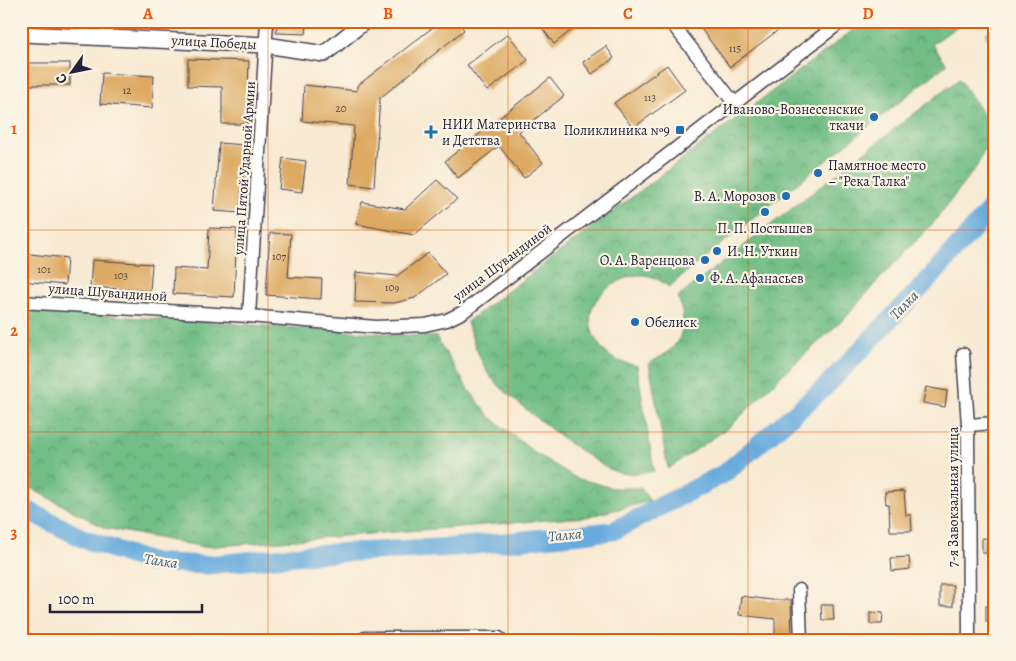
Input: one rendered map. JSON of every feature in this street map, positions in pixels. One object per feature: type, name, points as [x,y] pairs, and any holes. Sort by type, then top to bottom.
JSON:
[{"type":"street","name":"улица Пятой Ударной Армии","points":[[249,316],[267,21]]},
{"type":"street","name":"улица Победы","points":[[21,34],[266,45],[324,54],[365,21]]},
{"type":"street","points":[[670,21],[735,104]]},
{"type":"street","name":"улица Шувандиной","points":[[21,302],[249,316],[376,327],[425,325],[447,320],[463,312],[842,21]]},
{"type":"street","name":"7-я Завокзальная улица","points":[[963,354],[968,425],[969,640]]},
{"type":"street","points":[[968,425],[995,423]]},
{"type":"street","points":[[799,590],[801,640]]},
{"type":"street","points":[[365,639],[499,639]]},
{"type":"green space","points":[[865,21],[965,21],[932,44],[947,64],[669,287],[650,276],[632,276],[608,288],[602,293],[593,307],[591,314],[592,331],[600,347],[608,355],[620,362],[637,366],[654,471],[624,474],[592,459],[551,430],[498,385],[489,375],[483,363],[467,322]]},
{"type":"green space","points":[[993,28],[995,30],[995,47],[985,34]]},
{"type":"green space","points":[[959,79],[986,119],[989,138],[977,166],[935,221],[846,317],[782,375],[732,425],[668,469],[649,363],[668,351],[680,337],[683,319],[678,297]]},
{"type":"green space","points":[[21,310],[436,337],[466,386],[489,416],[535,453],[576,478],[613,488],[641,488],[650,501],[586,517],[204,547],[105,528],[21,483]]},
{"type":"building","points":[[277,21],[307,21],[306,34],[276,33]]},
{"type":"building","points":[[441,21],[458,21],[464,30],[380,98],[374,187],[350,184],[354,126],[302,121],[304,85],[357,91],[357,86]]},
{"type":"building","points":[[537,21],[583,21],[554,44]]},
{"type":"building","points":[[695,21],[729,21],[735,29],[745,21],[778,21],[782,27],[730,67]]},
{"type":"building","points":[[508,34],[528,60],[487,91],[467,65]]},
{"type":"building","points":[[606,46],[614,58],[592,74],[583,62]]},
{"type":"building","points":[[188,59],[249,61],[247,124],[222,124],[222,87],[188,86]]},
{"type":"building","points":[[21,63],[70,63],[70,85],[21,85]]},
{"type":"building","points":[[667,65],[685,90],[633,128],[614,103]]},
{"type":"building","points":[[102,73],[154,76],[152,108],[100,104]]},
{"type":"building","points":[[550,78],[564,96],[519,132],[543,163],[524,178],[499,146],[458,178],[445,161]]},
{"type":"building","points":[[219,143],[245,145],[240,213],[214,211]]},
{"type":"building","points":[[283,158],[306,161],[302,192],[279,189]]},
{"type":"building","points":[[437,180],[457,199],[414,235],[356,224],[362,202],[405,209]]},
{"type":"building","points":[[209,228],[237,229],[234,297],[173,294],[174,268],[207,270]]},
{"type":"building","points":[[270,233],[291,234],[288,277],[322,279],[321,299],[266,295]]},
{"type":"building","points":[[21,253],[67,258],[65,285],[21,281]]},
{"type":"building","points":[[428,253],[446,274],[415,298],[394,303],[355,302],[356,272],[397,276]]},
{"type":"building","points":[[92,260],[152,264],[150,291],[90,287]]},
{"type":"building","points":[[926,387],[947,391],[945,407],[923,403]]},
{"type":"building","points":[[904,491],[906,515],[911,515],[912,531],[890,531],[889,504],[886,504],[885,492]]},
{"type":"building","points":[[982,538],[995,539],[995,553],[982,553]]},
{"type":"building","points":[[909,557],[910,569],[892,571],[891,558]]},
{"type":"building","points":[[940,585],[953,585],[953,606],[940,606]]},
{"type":"building","points":[[741,596],[771,600],[791,600],[792,640],[775,640],[775,619],[739,615]]},
{"type":"building","points":[[821,605],[833,605],[834,620],[822,620]]},
{"type":"building","points":[[986,606],[995,606],[995,621],[986,621]]},
{"type":"building","points":[[870,612],[883,613],[882,624],[870,624]]},
{"type":"waterway","name":"Талка","points":[[21,507],[84,539],[150,562],[207,565],[314,554],[455,547],[613,531],[725,473],[824,388],[932,276],[995,204]]},
{"type":"place","name":"Иваново-Вознесенские ткачи","points":[[874,117]]},
{"type":"place","name":"Поликлиника №9","points":[[680,130]]},
{"type":"place","name":"НИИ Материнства и Детства","points":[[431,132]]},
{"type":"place","name":"Памятное место – \"Река Талка\"","points":[[818,173]]},
{"type":"place","name":"В. А. Морозов","points":[[786,196]]},
{"type":"place","name":"П. П. Постышев","points":[[765,212]]},
{"type":"place","name":"И. Н. Уткин","points":[[717,251]]},
{"type":"place","name":"О. А. Варенцова","points":[[705,260]]},
{"type":"place","name":"Ф. А. Афанасьев","points":[[700,278]]},
{"type":"place","name":"Обелиск","points":[[635,322]]}]
